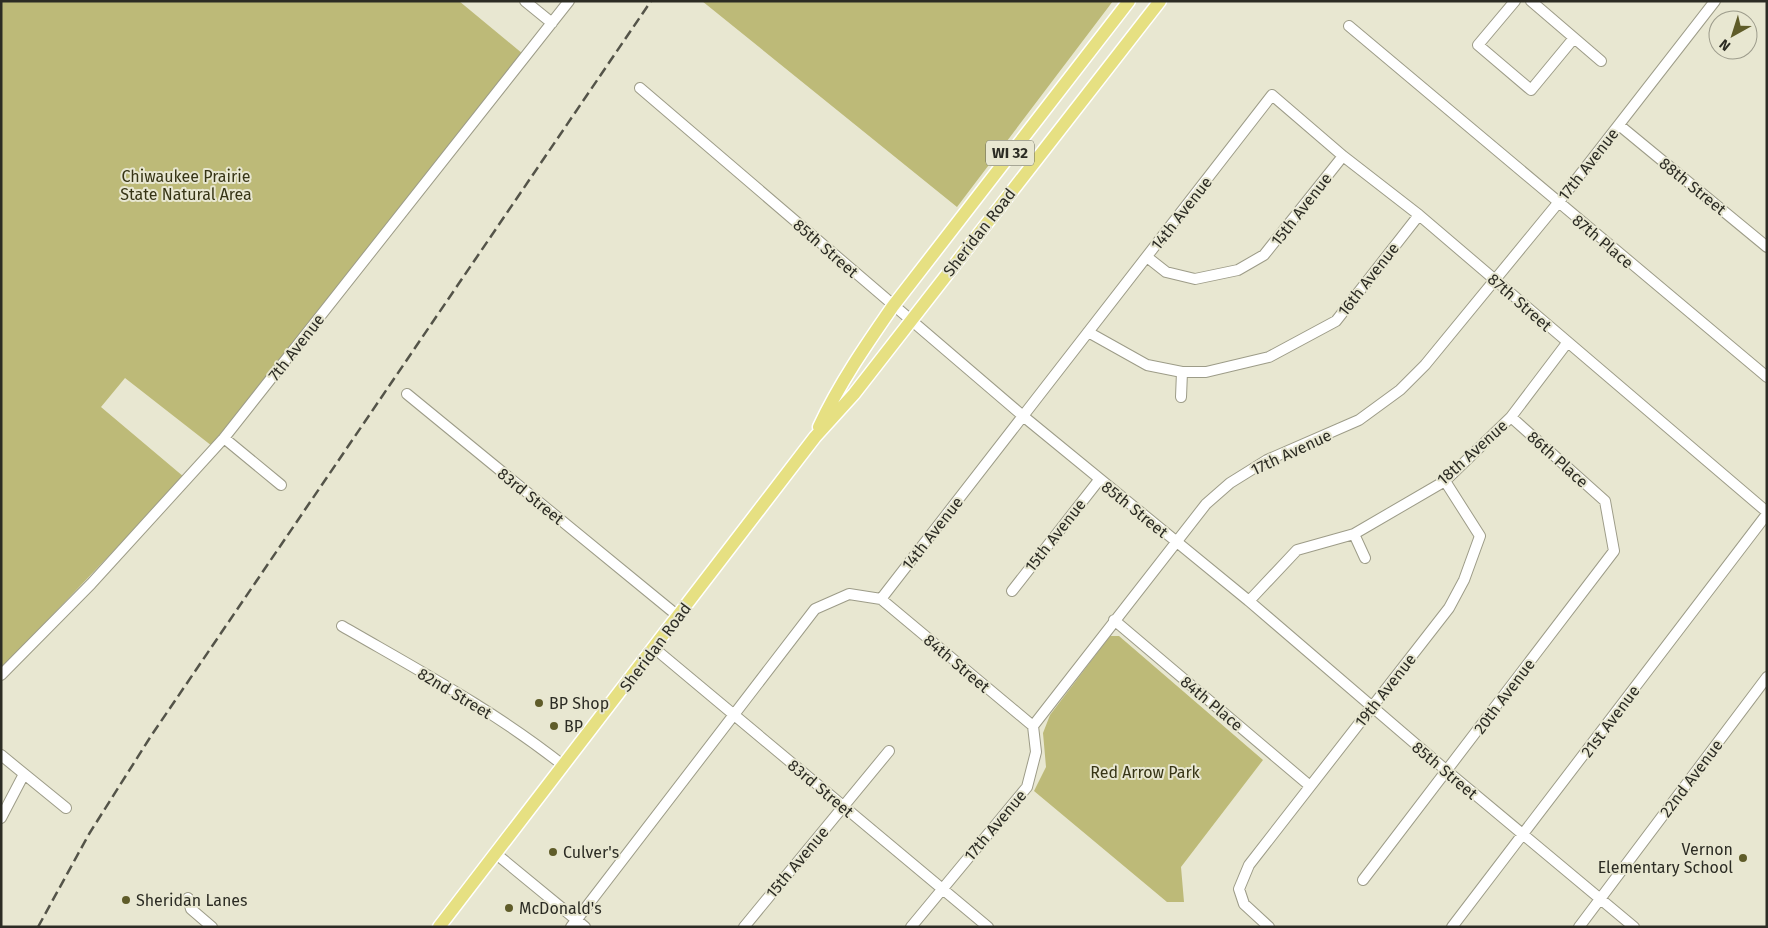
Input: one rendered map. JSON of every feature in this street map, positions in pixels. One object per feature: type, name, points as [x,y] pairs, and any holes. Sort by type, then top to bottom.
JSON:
[{"type":"main road","name":"Sheridan Road","points":[[815,437],[832,399],[893,306],[1129,1]]},
{"type":"main road","name":"Sheridan Road","points":[[439,927],[815,437],[854,394],[1160,1]]},
{"type":"street","points":[[525,1],[552,23]]},
{"type":"street","name":"7th Avenue","points":[[1,675],[90,584],[224,438],[569,1]]},
{"type":"street","points":[[1514,1],[1478,46],[1531,90],[1574,38]]},
{"type":"street","points":[[1530,1],[1601,61]]},
{"type":"street","name":"17th Avenue","points":[[911,927],[1027,788],[1036,752],[1033,726],[1206,504],[1230,483],[1267,460],[1359,420],[1400,390],[1425,365],[1558,203],[1715,1]]},
{"type":"street","name":"87th Place","points":[[1349,26],[1767,377]]},
{"type":"street","name":"85th Street","points":[[640,88],[1023,416],[1249,601],[1447,771],[1634,927]]},
{"type":"street","name":"87th Street","points":[[1272,95],[1343,156],[1419,215],[1767,513]]},
{"type":"street","name":"14th Avenue","points":[[880,599],[1272,95]]},
{"type":"street","name":"88th Street","points":[[1619,125],[1767,247]]},
{"type":"street","name":"15th Avenue","points":[[1147,257],[1166,272],[1195,280],[1238,270],[1264,255],[1343,156]]},
{"type":"street","name":"16th Avenue","points":[[1088,332],[1147,365],[1182,372],[1206,372],[1269,357],[1336,321],[1419,215]]},
{"type":"street","name":"18th Avenue","points":[[1249,601],[1297,550],[1354,534],[1445,481],[1511,417],[1567,343]]},
{"type":"street","points":[[1181,396],[1182,372]]},
{"type":"street","name":"83rd Street","points":[[407,394],[678,616]]},
{"type":"street","name":"86th Place","points":[[1511,417],[1605,501]]},
{"type":"street","points":[[224,438],[281,485]]},
{"type":"street","name":"15th Avenue","points":[[1012,591],[1099,480]]},
{"type":"street","name":"19th Avenue","points":[[1269,927],[1244,904],[1240,890],[1250,865],[1449,608],[1464,580],[1480,536],[1445,481]]},
{"type":"street","name":"20th Avenue","points":[[1363,880],[1614,551],[1605,501]]},
{"type":"street","name":"21st Avenue","points":[[1452,927],[1524,835],[1767,513]]},
{"type":"street","points":[[1354,534],[1365,558]]},
{"type":"street","points":[[495,853],[578,925],[815,609],[849,594],[880,599]]},
{"type":"street","name":"84th Street","points":[[880,599],[1033,726]]},
{"type":"street","name":"84th Place","points":[[1114,620],[1310,786]]},
{"type":"street","name":"82nd Street","points":[[342,626],[481,708],[528,738],[564,766]]},
{"type":"street","name":"83rd Street","points":[[654,648],[988,927]]},
{"type":"street","name":"22nd Avenue","points":[[1579,927],[1767,677]]},
{"type":"street","name":"15th Avenue","points":[[744,927],[889,751]]},
{"type":"street","points":[[1,755],[66,808]]},
{"type":"street","points":[[1,818],[24,774]]},
{"type":"street","points":[[188,898],[191,909],[212,927]]},
{"type":"green space","name":"Chiwaukee Prairie State Natural Area","points":[[1,1],[459,1],[523,54],[212,446],[125,378],[101,407],[184,477],[1,669]]},
{"type":"green space","points":[[702,1],[1113,1],[957,207]]},
{"type":"green space","name":"Red Arrow Park","points":[[1110,636],[1119,636],[1263,760],[1181,867],[1184,902],[1167,902],[1034,791],[1046,767],[1043,733],[1050,715]]},
{"type":"railway","points":[[38,927],[89,834],[151,736],[651,1]]},
{"type":"place","name":"BP Shop","points":[[539,703]]},
{"type":"place","name":"BP","points":[[554,726]]},
{"type":"place","name":"Culver's","points":[[553,852]]},
{"type":"place","name":"Vernon Elementary School","points":[[1743,858]]},
{"type":"place","name":"Sheridan Lanes","points":[[126,900]]},
{"type":"place","name":"McDonald's","points":[[509,908]]}]
